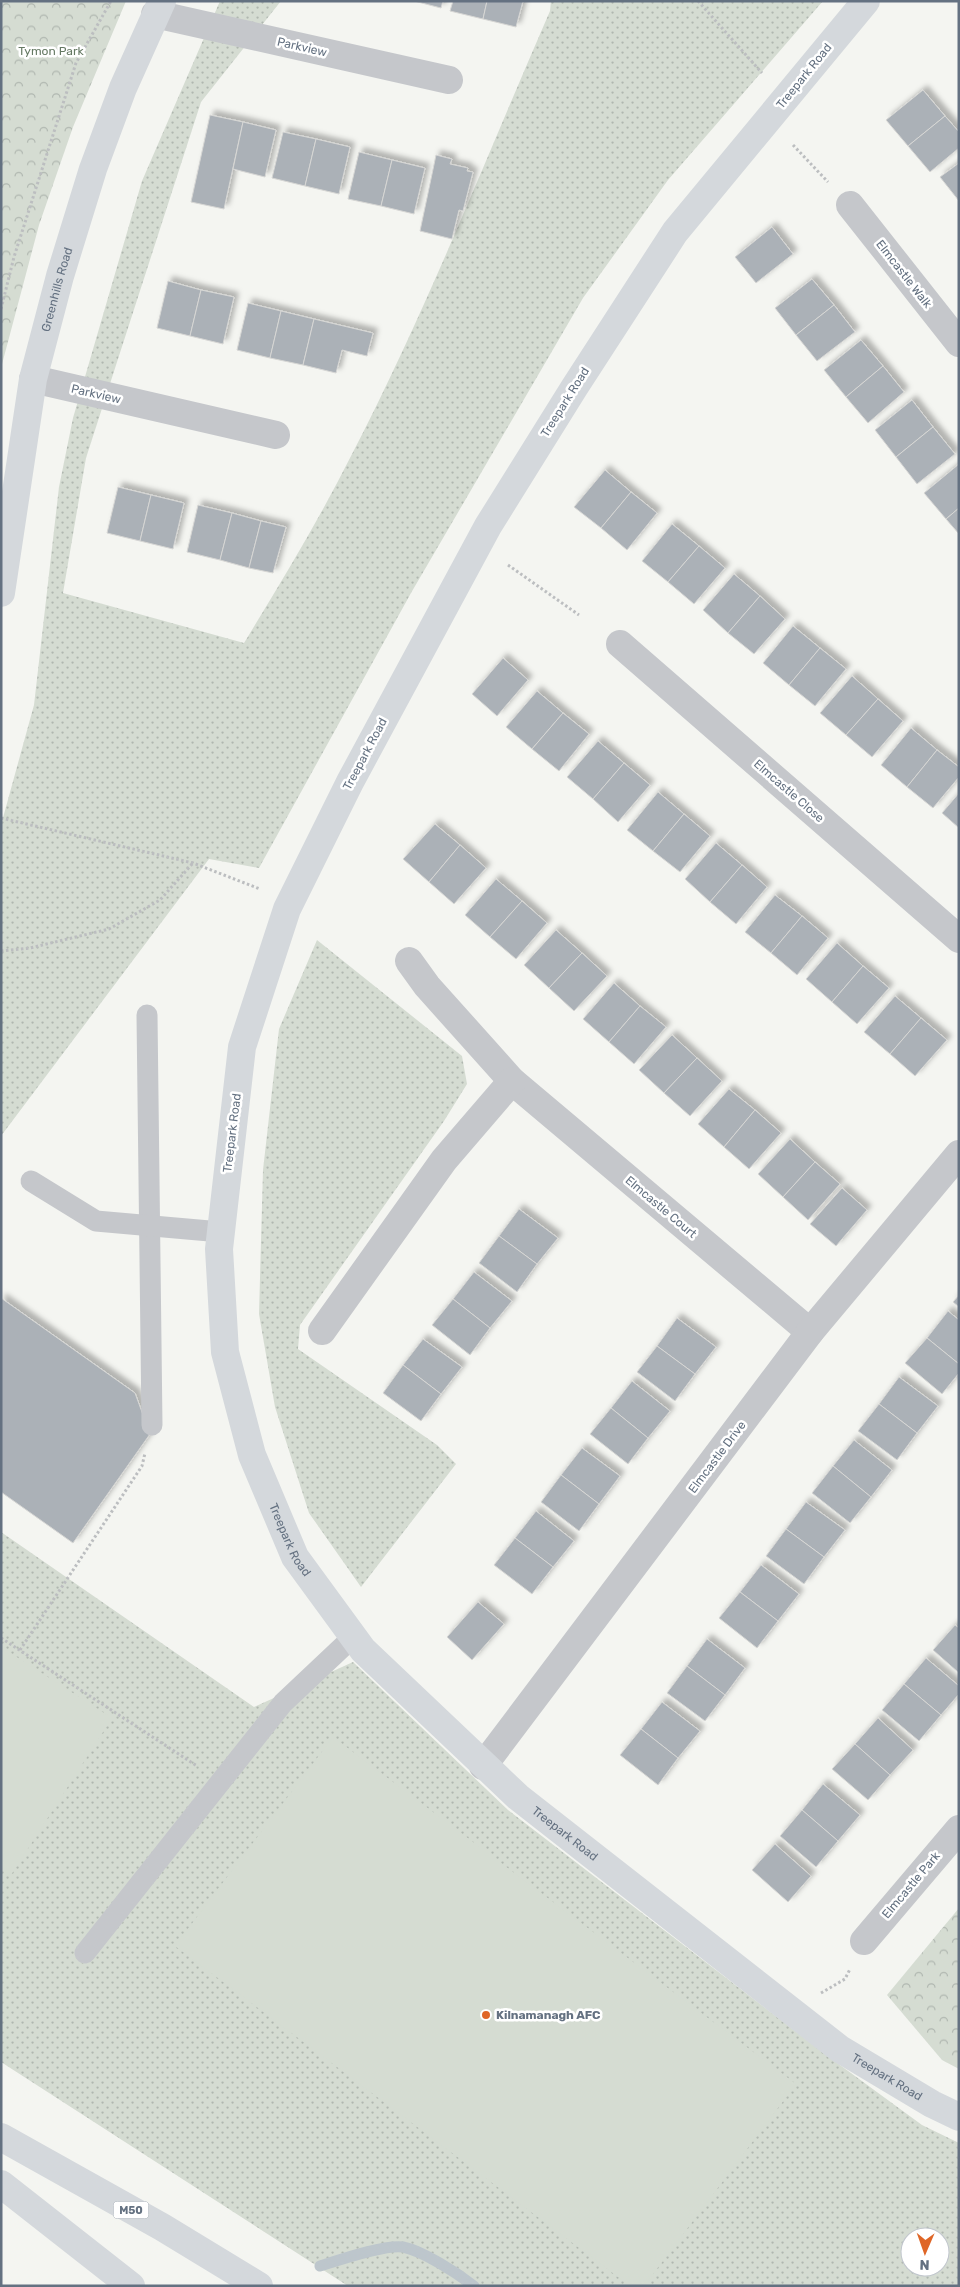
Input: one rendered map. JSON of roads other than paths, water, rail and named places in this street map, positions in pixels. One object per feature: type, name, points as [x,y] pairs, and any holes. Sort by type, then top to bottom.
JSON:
[{"type":"main road","name":"Treepark Road","points":[[866,1],[675,232],[488,526],[350,782],[286,909],[242,1048],[219,1249],[225,1352],[252,1454],[295,1557],[363,1650],[483,1766],[518,1797],[840,2049],[932,2104],[959,2117]]},
{"type":"main road","name":"Greenhills Road","points":[[1,593],[33,379],[60,276],[92,169],[123,88],[158,7]]},
{"type":"main road","name":"M50","points":[[1,2136],[162,2227],[260,2286]]},
{"type":"main road","points":[[1,2184],[131,2286]]},
{"type":"street","name":"Parkview","points":[[158,7],[449,80]]},
{"type":"street","name":"Elmcastle Walk","points":[[842,196],[959,343]]},
{"type":"street","name":"Parkview","points":[[33,379],[276,435]]},
{"type":"street","name":"Elmcastle Close","points":[[620,644],[959,938]]},
{"type":"street","name":"Elmcastle Court","points":[[409,961],[427,986],[512,1081],[810,1332]]},
{"type":"street","points":[[322,1331],[444,1160],[512,1081]]},
{"type":"street","name":"Elmcastle Drive","points":[[483,1766],[810,1332],[959,1154]]},
{"type":"street","name":"Elmcastle Park","points":[[864,1942],[959,1829]]},
{"type":"lane","points":[[147,1015],[152,1425]]},
{"type":"lane","points":[[31,1181],[96,1221],[220,1232]]},
{"type":"lane","points":[[84,1953],[283,1703],[353,1637]]},
{"type":"waterway","points":[[320,2266],[374,2250],[403,2247],[430,2258],[474,2286]]},
{"type":"place","name":"Kilnamanagh AFC","points":[[486,2015]]},
{"type":"park label","name":"Tymon Park","points":[[51,51]]}]
